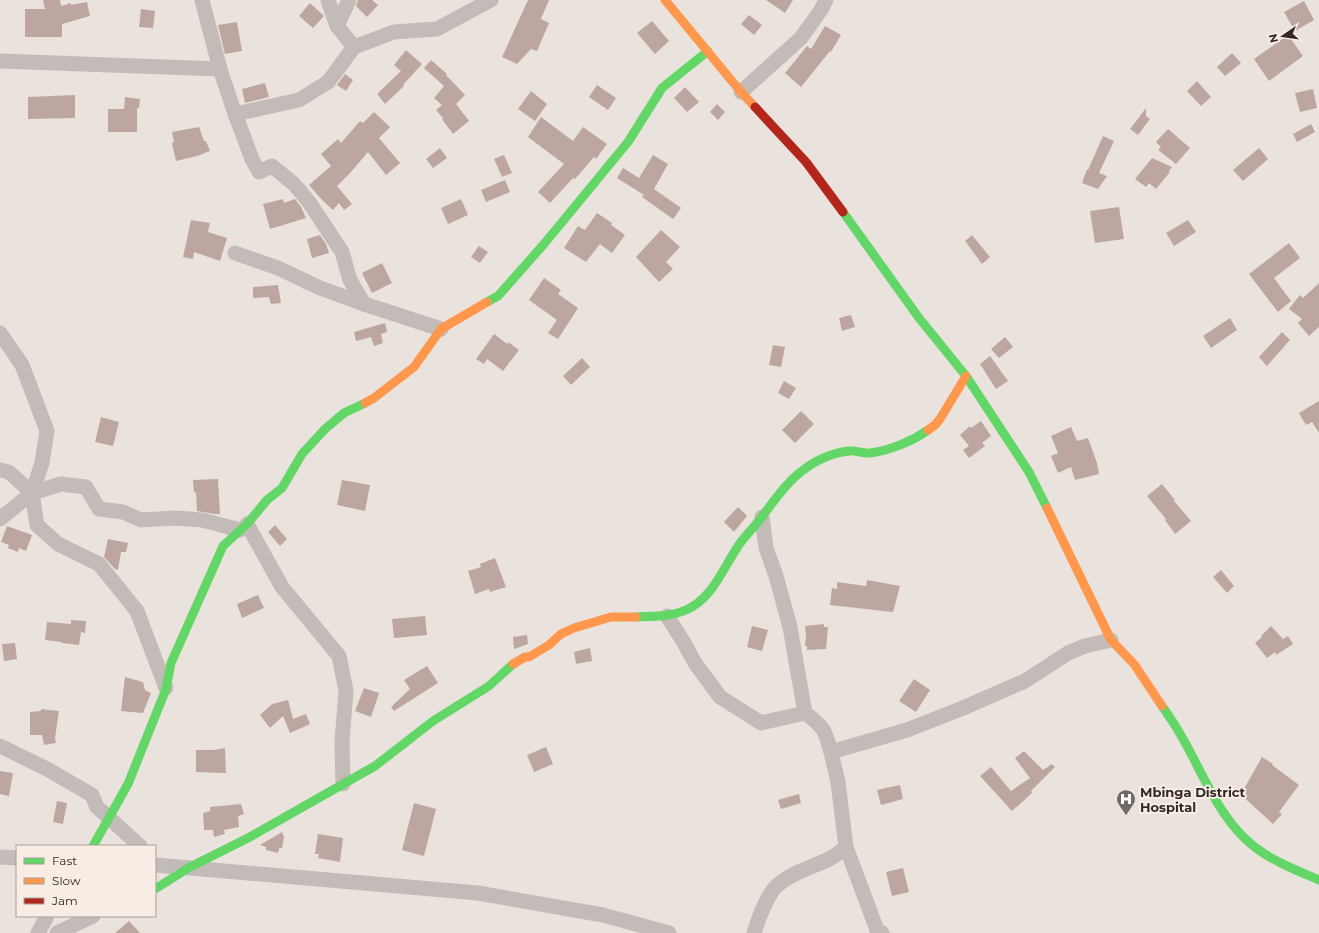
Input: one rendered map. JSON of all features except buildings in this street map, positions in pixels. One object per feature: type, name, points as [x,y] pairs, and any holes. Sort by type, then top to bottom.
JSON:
[{"type":"street","points":[[202,0],[220,69],[252,159],[259,172],[272,166],[294,184],[309,202],[342,252],[350,280],[364,304]]},
{"type":"street","points":[[328,0],[337,26],[354,47]]},
{"type":"street","points":[[337,26],[348,0]]},
{"type":"street","points":[[235,114],[299,100],[328,82],[354,47],[394,32],[437,29],[491,0]]},
{"type":"street","points":[[665,0],[741,92],[806,162],[919,318],[966,376],[1029,472],[1111,640],[1134,664],[1179,732],[1202,776],[1226,816],[1240,833],[1256,848],[1294,870],[1319,880]]},
{"type":"street","points":[[741,92],[802,38],[826,0]]},
{"type":"street","points":[[94,845],[128,784],[166,689],[171,663],[223,546],[243,527],[267,500],[282,488],[302,454],[325,429],[344,413],[374,398],[414,366],[441,329],[498,296],[544,244],[628,142],[662,88],[708,51]]},
{"type":"street","points":[[0,61],[220,69]]},
{"type":"street","points":[[235,253],[278,268],[320,288],[441,329]]},
{"type":"street","points":[[0,333],[22,365],[46,431],[42,463],[32,493],[37,525],[58,544],[99,564],[138,611],[166,689]]},
{"type":"street","points":[[156,888],[190,867],[248,838],[375,766],[433,721],[489,686],[516,662],[525,657],[529,657],[549,645],[561,634],[574,628],[611,617],[667,616],[686,610],[701,600],[712,588],[740,543],[762,517],[780,492],[797,475],[812,464],[840,452],[849,451],[869,453],[896,446],[921,435],[940,419],[966,376]]},
{"type":"street","points":[[0,470],[9,472],[32,493]]},
{"type":"street","points":[[0,519],[32,493],[61,484],[86,487],[99,509],[123,512],[141,520],[176,518],[202,520],[243,527],[282,587],[339,656],[346,691],[342,741],[343,784]]},
{"type":"street","points":[[762,517],[766,548],[776,576],[795,649],[805,713],[819,723],[825,732],[838,782],[846,847],[877,930],[882,933]]},
{"type":"street","points":[[667,616],[683,641],[694,663],[720,697],[761,723],[805,713]]},
{"type":"street","points":[[831,752],[907,730],[963,708],[1025,681],[1068,653],[1085,646],[1111,640]]},
{"type":"street","points":[[0,746],[92,795],[98,807],[108,818],[139,845]]},
{"type":"street","points":[[754,933],[758,919],[772,891],[778,884],[792,874],[832,858],[846,847]]},
{"type":"street","points":[[0,857],[16,858]]},
{"type":"street","points":[[157,863],[350,882],[478,892],[603,915],[669,933]]},
{"type":"street","points":[[38,933],[46,917]]},
{"type":"street","points":[[57,933],[91,917]]},
{"type":"traffic: fast","points":[[487,302],[498,296],[544,244],[628,142],[662,88],[708,51]]},
{"type":"traffic: fast","points":[[843,212],[919,318],[966,376],[1029,472],[1047,508]]},
{"type":"traffic: fast","points":[[94,845],[128,784],[166,689],[171,663],[223,546],[247,524],[267,500],[282,488],[302,454],[325,429],[344,413],[365,403]]},
{"type":"traffic: fast","points":[[636,617],[674,614],[696,605],[704,598],[718,580],[741,542],[778,495],[808,466],[828,456],[842,452],[851,451],[870,453],[892,448],[908,442],[928,430]]},
{"type":"traffic: fast","points":[[156,888],[190,867],[248,838],[375,766],[433,721],[489,686],[513,664]]},
{"type":"traffic: fast","points":[[1162,706],[1179,732],[1221,809],[1243,837],[1271,858],[1319,880]]},
{"type":"traffic: slow","points":[[665,0],[755,107]]},
{"type":"traffic: slow","points":[[365,403],[374,398],[414,367],[441,329],[487,302]]},
{"type":"traffic: slow","points":[[928,430],[940,419],[966,376]]},
{"type":"traffic: slow","points":[[1047,508],[1111,640],[1134,664],[1162,706]]},
{"type":"traffic: slow","points":[[513,664],[525,657],[529,657],[549,645],[561,634],[574,628],[611,617],[636,617]]},
{"type":"traffic: jam","points":[[755,107],[806,162],[843,212]]},
{"type":"place","name":"Mbinga District Hospital","points":[[1126,816]]}]
